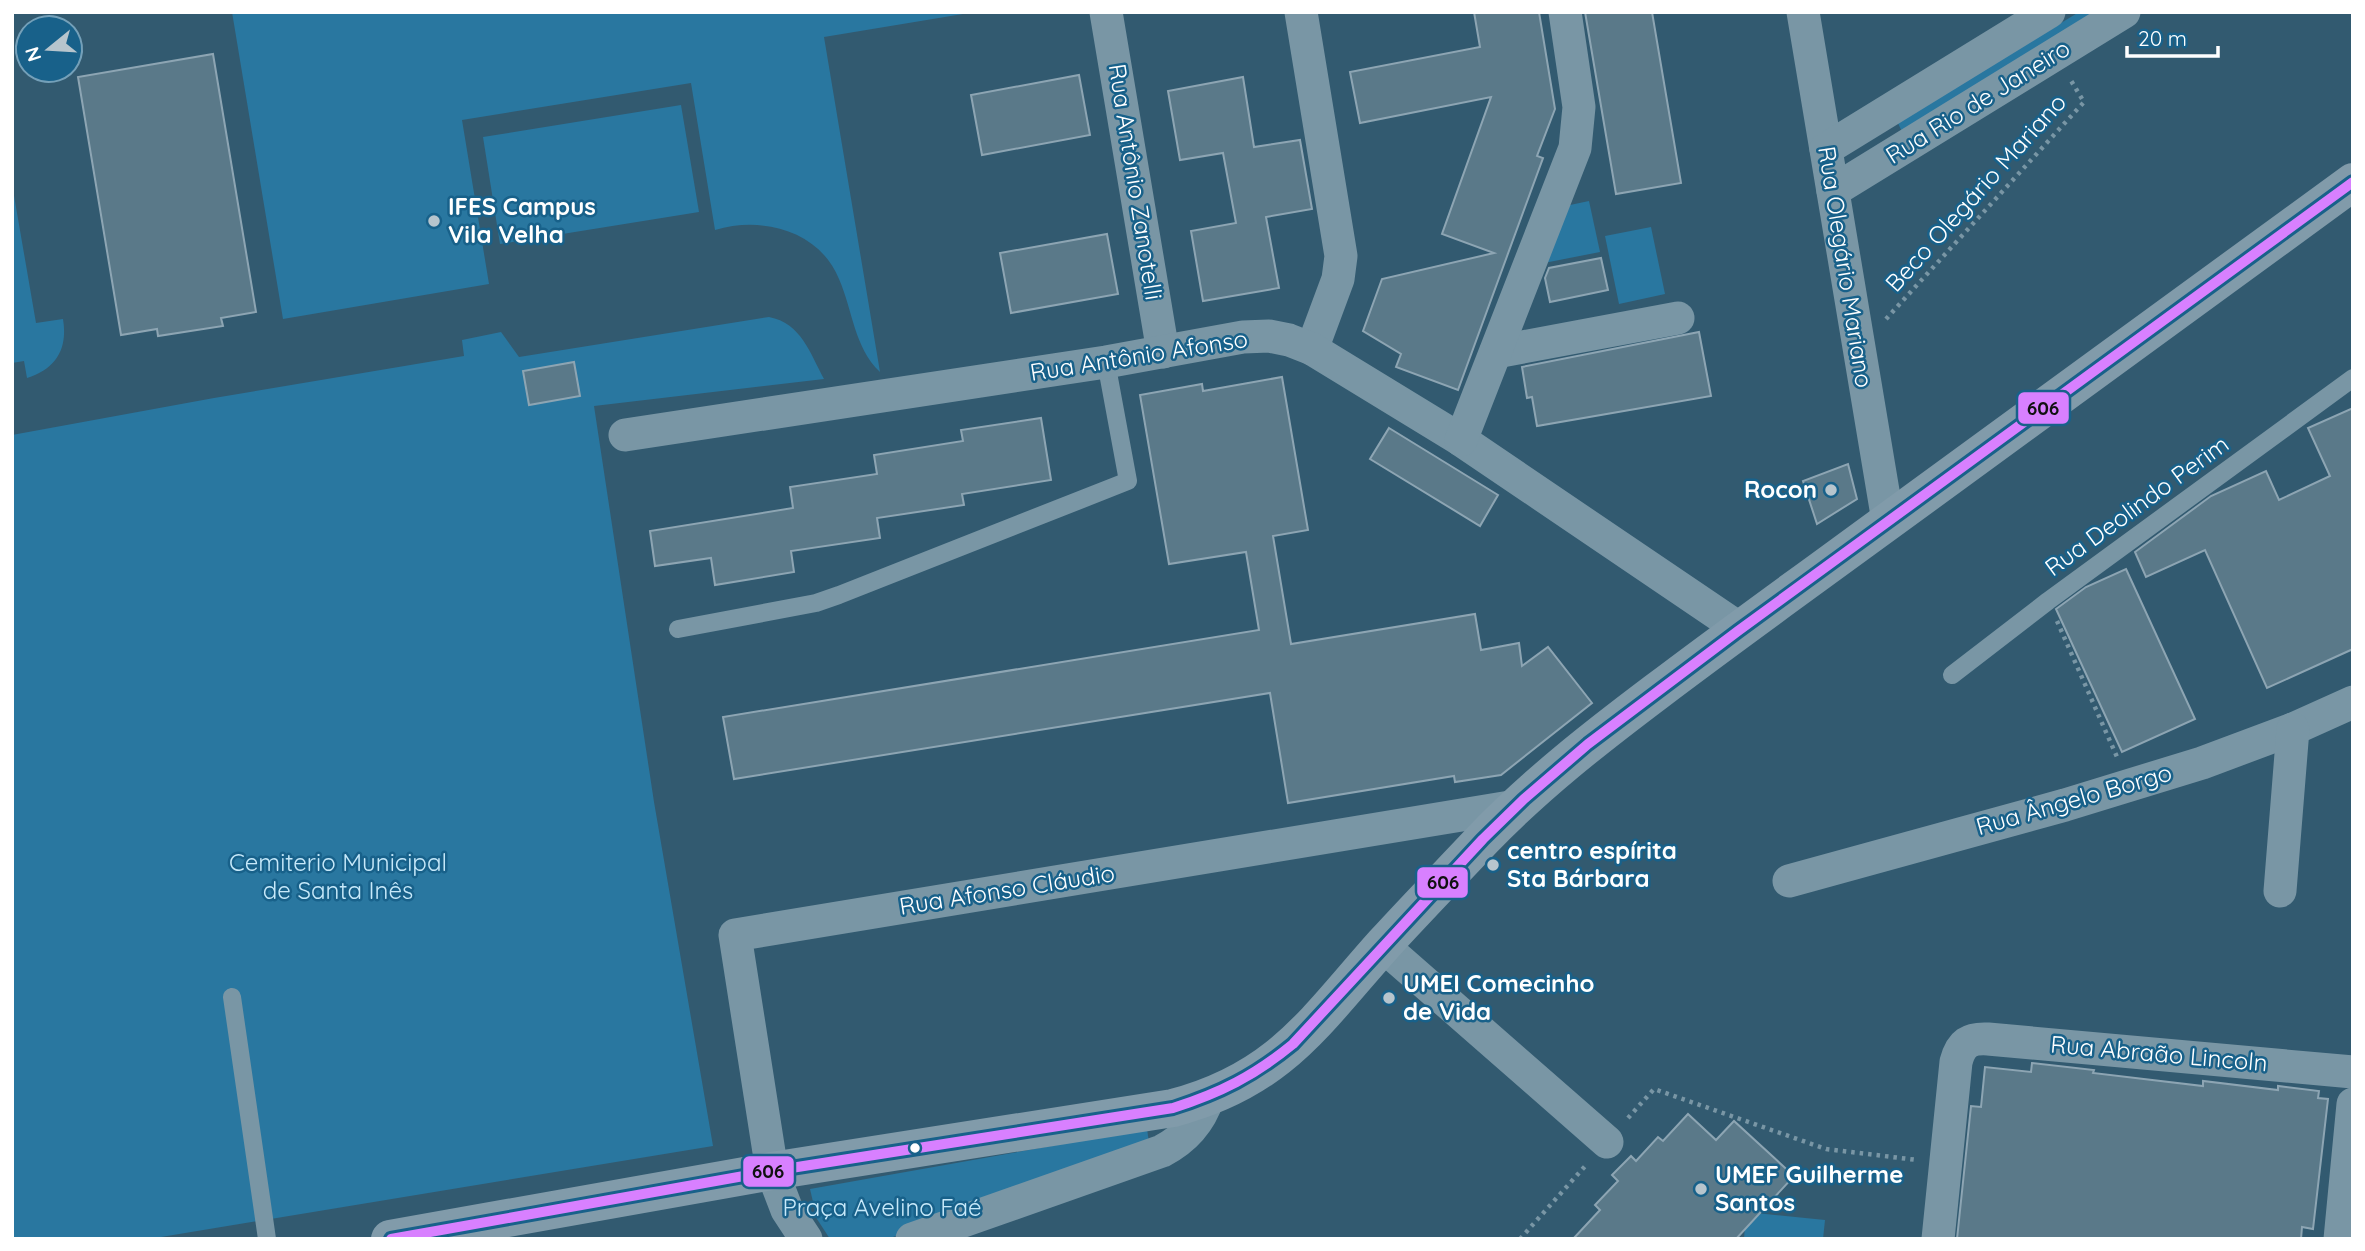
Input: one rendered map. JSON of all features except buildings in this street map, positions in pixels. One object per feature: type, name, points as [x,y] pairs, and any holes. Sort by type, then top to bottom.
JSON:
[{"type":"main road","points":[[390,1239],[772,1171],[1156,1111],[1208,1098],[1241,1083],[1286,1052],[1516,806],[1584,746],[2353,182]]},
{"type":"street","name":"Rua Antônio Zanotelli","points":[[1106,12],[1163,352]]},
{"type":"street","points":[[1301,12],[1341,256],[1338,279],[1312,349]]},
{"type":"street","points":[[1461,440],[1575,148],[1579,107],[1565,12]]},
{"type":"street","name":"Rua Olegário Mariano","points":[[1803,12],[1888,521]]},
{"type":"street","name":"Rua Rio de Janeiro","points":[[1826,149],[2049,12]]},
{"type":"street","name":"Rua Rio de Janeiro","points":[[1833,191],[2124,12]]},
{"type":"street","points":[[1496,352],[1678,318]]},
{"type":"street","name":"Rua Antônio Afonso","points":[[625,435],[1106,362],[1243,337],[1279,338],[1312,349],[1461,440],[1740,629]]},
{"type":"street","name":"Rua Ângelo Borgo","points":[[1789,881],[2065,805],[2249,747],[2353,702]]},
{"type":"street","points":[[2280,891],[2292,729]]},
{"type":"street","name":"Rua Afonso Cláudio","points":[[772,1171],[735,935],[1516,806]]},
{"type":"street","points":[[1383,946],[1607,1142]]},
{"type":"street","name":"Rua Abraão Lincoln","points":[[1945,1163],[1956,1062],[1959,1050],[1966,1042],[1976,1038],[2353,1072]]},
{"type":"street","points":[[912,1239],[1162,1151],[1191,1129],[1208,1098]]},
{"type":"street","points":[[2340,1239],[2353,1104]]},
{"type":"street","points":[[1938,1239],[1945,1163]]},
{"type":"street","points":[[772,1171],[786,1210],[806,1239]]},
{"type":"lane","points":[[678,629],[819,602],[1128,481],[1106,362]]},
{"type":"lane","name":"Rua Deolindo Perim","points":[[1952,675],[2048,601],[2353,378]]},
{"type":"lane","points":[[232,997],[267,1239]]},
{"type":"path","name":"Beco Olegário Mariano","points":[[1859,349],[2084,102],[2056,54]]},
{"type":"path","points":[[2048,601],[2129,785]]},
{"type":"path","points":[[1520,1239],[1654,1089],[1826,1149],[1945,1163]]},
{"type":"green space","points":[[232,12],[975,12],[824,37],[880,372],[859,340],[839,279],[830,262],[818,249],[803,238],[770,226],[733,226],[715,230],[691,83],[462,120],[489,284],[283,319]]},
{"type":"green space","points":[[2079,12],[2097,12],[1902,132],[1898,123]]},
{"type":"green space","points":[[681,105],[699,212],[500,244],[483,137]]},
{"type":"green space","points":[[12,184],[36,323],[63,319],[64,330],[64,340],[58,356],[46,369],[27,378],[24,361],[12,363]]},
{"type":"green space","points":[[1589,201],[1600,252],[1544,263],[1570,205]]},
{"type":"green space","points":[[1651,227],[1665,294],[1619,304],[1605,236]]},
{"type":"green space","name":"Cemiterio Municipal de Santa Inês","points":[[769,317],[780,320],[797,332],[824,379],[594,406],[654,802],[713,1146],[149,1239],[12,1239],[12,435],[464,356],[462,340],[501,332],[519,357]]},
{"type":"green space","name":"Praça Avelino Faé","points":[[1147,1129],[1150,1149],[887,1239],[830,1239],[817,1219],[810,1189]]},
{"type":"green space","points":[[1746,1212],[1825,1220],[1823,1239],[1744,1239]]},
{"type":"transit line","name":"606","points":[[391,1239],[772,1171],[1173,1108],[1236,1082],[1293,1044],[1483,839],[1524,799],[1588,744],[1738,631],[2353,182]]},
{"type":"place","name":"IFES Campus Vila Velha","points":[[434,221]]},
{"type":"place","name":"Rocon","points":[[1831,490]]},
{"type":"place","name":"centro espírita Sta Bárbara","points":[[1493,865]]},
{"type":"place","name":"UMEI Comecinho de Vida","points":[[1389,998]]},
{"type":"place","name":"UMEF Guilherme Santos","points":[[1701,1189]]}]
